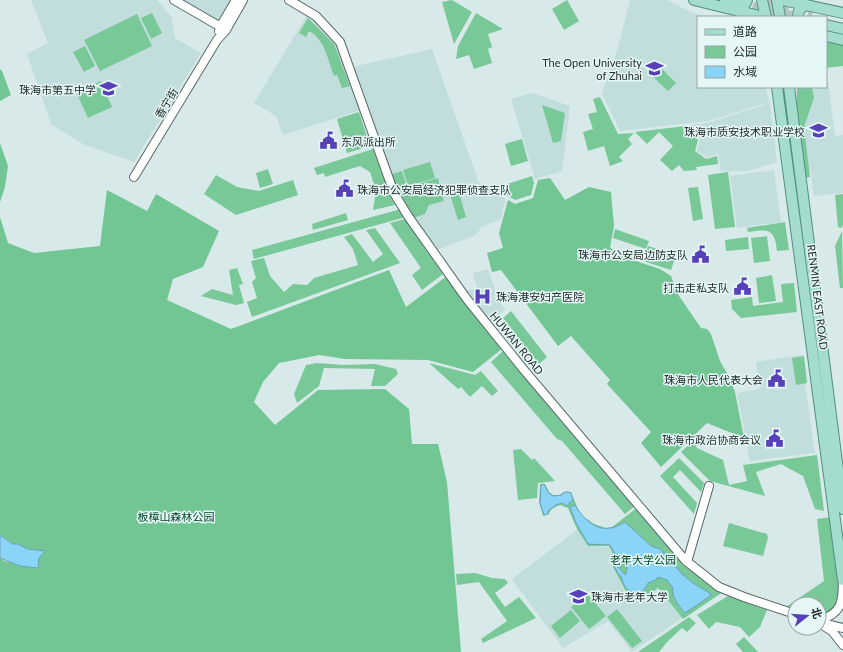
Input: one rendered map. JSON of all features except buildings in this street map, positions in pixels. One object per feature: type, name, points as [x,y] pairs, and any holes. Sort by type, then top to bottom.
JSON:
[{"type":"main road","points":[[725,0],[738,10]]},
{"type":"main road","points":[[738,10],[743,8],[747,0]]},
{"type":"main road","points":[[762,0],[765,16]]},
{"type":"main road","points":[[776,0],[780,16]]},
{"type":"main road","points":[[783,0],[843,13]]},
{"type":"main road","points":[[697,1],[717,11],[738,10],[761,16]]},
{"type":"main road","points":[[809,6],[843,19]]},
{"type":"main road","points":[[798,16],[799,10],[809,6],[843,9]]},
{"type":"main road","points":[[827,25],[843,29]]},
{"type":"main road","points":[[827,33],[843,37]]},
{"type":"main road","points":[[827,36],[843,40]]},
{"type":"main road","points":[[791,88],[777,88],[843,579]]},
{"type":"main road","name":"RENMIN EAST ROAD","points":[[791,88],[808,247],[843,509]]},
{"type":"street","points":[[174,0],[223,29]]},
{"type":"street","name":"香宁街","points":[[134,177],[217,40],[236,0]]},
{"type":"street","name":"香宁街","points":[[223,29],[243,0]]},
{"type":"street","name":"HUWAN ROAD","points":[[288,0],[316,16],[340,42],[394,193],[415,227],[475,309],[687,562],[719,586],[744,597],[787,611]]},
{"type":"street","points":[[687,562],[708,486]]},
{"type":"street","points":[[827,619],[831,617],[838,609],[842,596],[843,579]]},
{"type":"street","points":[[827,624],[843,628]]},
{"type":"street","points":[[827,628],[832,631],[843,645]]},
{"type":"shaded area","name":"珠海市第五中学","points":[[31,0],[157,0],[171,16],[175,38],[201,53],[134,162],[83,144],[51,124],[27,54],[48,43]]},
{"type":"shaded area","points":[[182,0],[235,0],[220,27]]},
{"type":"shaded area","name":"The Open University of Zhuhai","points":[[630,0],[667,0],[693,13],[703,16],[697,16],[697,88],[765,88],[770,102],[708,121],[620,131],[602,94],[618,48]]},
{"type":"shaded area","points":[[307,15],[313,18],[336,44],[361,110],[283,135],[276,116],[254,103]]},
{"type":"shaded area","points":[[432,49],[479,183],[506,199],[500,220],[482,226],[476,235],[434,251],[396,191],[352,67]]},
{"type":"shaded area","name":"珠海市质安技术职业学校","points":[[827,75],[835,136],[843,135],[843,193],[814,196],[811,173],[805,160],[803,88],[827,88]]},
{"type":"shaded area","points":[[532,93],[570,106],[562,171],[535,179],[511,99]]},
{"type":"shaded area","points":[[770,103],[777,162],[747,171],[721,171],[718,154],[707,157],[697,151],[700,139],[697,134],[688,130],[691,125],[707,123]]},
{"type":"shaded area","points":[[774,170],[781,222],[737,228],[730,176]]},
{"type":"shaded area","name":"珠海港安妇产医院","points":[[488,269],[499,301],[505,310],[490,323],[466,291],[477,288],[473,273]]},
{"type":"shaded area","points":[[801,355],[815,453],[750,461],[737,393],[760,389],[756,362]]},
{"type":"shaded area","name":"珠海市老年大学","points":[[578,529],[588,546],[609,547],[613,554],[610,563],[624,590],[640,603],[658,589],[682,618],[632,652],[608,621],[563,648],[512,579]]},
{"type":"green space","points":[[452,0],[472,12],[454,44],[442,2]]},
{"type":"green space","points":[[567,0],[579,21],[564,30],[552,9]]},
{"type":"green space","points":[[152,13],[162,33],[151,39],[141,18]]},
{"type":"green space","points":[[476,13],[503,29],[488,34],[492,47],[488,49],[492,63],[474,69],[469,55],[456,59],[458,46]]},
{"type":"green space","points":[[137,14],[152,46],[100,71],[84,40]]},
{"type":"green space","points":[[308,18],[334,44],[350,86],[342,88],[337,75],[334,76],[328,57],[319,39],[309,31],[306,37],[299,33]]},
{"type":"green space","points":[[827,38],[843,42],[843,66],[827,68]]},
{"type":"green space","points":[[85,46],[95,66],[84,72],[73,52]]},
{"type":"green space","points":[[661,68],[676,83],[668,91],[653,77]]},
{"type":"green space","points":[[0,69],[11,95],[0,101]]},
{"type":"green space","points":[[101,81],[112,107],[88,118],[76,92]]},
{"type":"green space","points":[[797,88],[812,88],[814,98],[804,127],[810,177],[802,178],[796,121]]},
{"type":"green space","points":[[600,97],[618,134],[634,133],[628,139],[632,144],[619,157],[623,161],[610,166],[604,146],[588,151],[583,132],[593,129],[588,114],[597,112],[593,99]]},
{"type":"green space","points":[[542,105],[565,113],[561,141],[553,143]]},
{"type":"green space","points":[[359,112],[370,146],[347,153],[337,119]]},
{"type":"green space","points":[[686,126],[685,131],[695,136],[698,140],[695,151],[706,159],[717,156],[718,164],[696,167],[697,170],[684,171],[679,165],[672,171],[660,160],[673,146],[659,132],[647,144],[635,132]]},
{"type":"green space","points":[[522,139],[528,161],[511,166],[505,144]]},
{"type":"green space","points":[[0,143],[8,166],[5,187],[0,202]]},
{"type":"green space","points":[[373,149],[395,205],[373,210],[376,191],[370,172],[360,166],[325,177],[324,173],[317,175],[314,168]]},
{"type":"green space","points":[[430,162],[435,178],[408,186],[403,170]]},
{"type":"green space","points":[[268,169],[273,184],[260,188],[256,173]]},
{"type":"green space","points":[[402,171],[407,187],[438,178],[444,201],[429,205],[425,214],[410,219],[389,175]]},
{"type":"green space","points":[[728,172],[735,227],[715,229],[708,175]]},
{"type":"green space","points":[[216,175],[237,187],[259,191],[293,180],[298,195],[236,215],[204,194]]},
{"type":"green space","points":[[532,176],[534,183],[531,195],[515,200],[495,188]]},
{"type":"green space","points":[[550,178],[565,200],[589,187],[611,192],[614,226],[610,247],[618,255],[660,269],[671,276],[677,293],[701,328],[707,329],[711,334],[720,361],[735,392],[744,438],[707,423],[661,467],[641,443],[651,432],[607,384],[610,380],[571,336],[558,346],[501,270],[492,272],[487,253],[503,248],[499,233],[508,200],[515,204],[533,198],[538,180]]},
{"type":"green space","points":[[698,187],[703,219],[693,221],[688,188]]},
{"type":"green space","points":[[458,189],[466,217],[458,220],[449,191]]},
{"type":"green space","name":"板樟山森林公园","points":[[107,190],[147,211],[156,194],[219,231],[203,267],[173,279],[167,300],[231,329],[389,270],[406,307],[447,276],[503,348],[473,372],[428,360],[345,359],[319,355],[279,363],[263,382],[254,402],[275,425],[318,390],[385,389],[409,409],[412,444],[438,444],[447,482],[461,652],[0,652],[0,558],[4,561],[38,568],[39,558],[45,551],[27,549],[18,544],[13,544],[0,535],[0,217],[8,243],[34,253],[100,246]]},
{"type":"green space","points":[[843,194],[843,225],[841,228],[838,227],[835,195]]},
{"type":"green space","points":[[401,209],[406,217],[254,259],[252,250]]},
{"type":"green space","points":[[346,213],[348,220],[313,230],[312,224]]},
{"type":"green space","points":[[405,219],[443,274],[422,290],[412,275],[421,268],[390,223]]},
{"type":"green space","points":[[785,222],[789,250],[777,251],[774,238],[769,232],[761,230],[748,232],[747,228]]},
{"type":"green space","points":[[375,228],[400,263],[252,317],[247,302],[257,298],[252,282],[256,278],[251,261],[264,258],[270,276],[284,292],[293,284],[307,285],[314,278],[358,265],[353,249],[344,237],[352,234],[373,262],[383,254],[366,230]]},
{"type":"green space","points":[[615,229],[649,241],[646,249],[613,238]]},
{"type":"green space","points":[[842,231],[843,288],[840,288],[835,246]]},
{"type":"green space","points":[[767,236],[770,261],[754,263],[751,238]]},
{"type":"green space","points":[[748,237],[749,249],[726,251],[725,240]]},
{"type":"green space","points":[[648,246],[676,255],[671,270],[643,261]]},
{"type":"green space","points":[[237,268],[243,284],[239,285],[244,303],[236,305],[201,296],[212,289],[233,295],[229,270]]},
{"type":"green space","points":[[772,275],[776,301],[759,303],[756,278]]},
{"type":"green space","points":[[794,283],[797,312],[741,318],[732,309],[731,300],[752,297],[753,306],[783,302],[781,284]]},
{"type":"green space","points":[[511,311],[547,357],[539,364],[503,318]]},
{"type":"green space","points":[[503,351],[635,506],[625,514],[562,441],[557,439],[491,362]]},
{"type":"green space","points":[[804,356],[807,383],[796,385],[792,358]]},
{"type":"green space","points":[[317,363],[343,365],[375,364],[396,369],[398,374],[385,386],[371,386],[375,369],[324,368],[319,386],[297,403],[294,394],[306,365]]},
{"type":"green space","points":[[429,363],[475,375],[481,371],[498,391],[492,396],[482,386],[470,397],[461,387],[458,389]]},
{"type":"green space","points":[[693,441],[697,448],[723,460],[729,485],[747,481],[743,465],[817,455],[824,511],[815,509],[803,476],[781,464],[756,472],[765,496],[710,481],[681,452]]},
{"type":"green space","points":[[521,449],[532,460],[534,458],[555,481],[538,483],[537,498],[518,500],[513,450]]},
{"type":"green space","points":[[679,458],[704,483],[701,492],[680,470],[673,477],[697,503],[694,514],[660,476]]},
{"type":"green space","name":"老年大学公园","points":[[540,484],[545,484],[549,492],[553,495],[560,495],[568,491],[571,492],[580,514],[594,524],[606,528],[612,527],[638,507],[684,561],[726,590],[683,619],[658,588],[640,602],[625,590],[610,562],[613,554],[609,546],[588,546],[577,529],[568,508],[560,505],[552,509],[549,514],[543,516],[539,502]]},
{"type":"green space","points":[[832,517],[840,577],[837,604],[827,615],[827,596],[802,596],[824,581],[817,519]]},
{"type":"green space","points":[[729,523],[767,534],[768,538],[763,556],[723,546]]},
{"type":"green space","points":[[475,573],[492,578],[505,579],[508,583],[495,593],[505,607],[519,597],[536,618],[483,643],[481,639],[507,621],[479,582],[457,585],[456,574]]},
{"type":"green space","points":[[587,593],[606,616],[589,629],[571,607]]},
{"type":"green space","points":[[728,596],[767,610],[760,627],[749,637],[740,627],[716,622],[709,629],[697,615]]},
{"type":"green space","points":[[617,609],[642,641],[632,648],[607,617]]},
{"type":"green space","points":[[571,610],[580,621],[560,638],[551,626]]},
{"type":"green space","points":[[689,617],[696,623],[687,632],[682,628],[659,652],[638,652]]},
{"type":"green space","points":[[744,637],[758,652],[743,652],[736,644]]},
{"type":"water","points":[[544,484],[548,492],[553,496],[562,495],[563,493],[567,492],[571,493],[573,500],[566,506],[562,503],[556,505],[548,511],[548,514],[544,515],[540,503],[541,485]]},
{"type":"water","points":[[575,505],[585,518],[599,527],[612,528],[625,522],[651,546],[660,549],[682,574],[711,594],[709,597],[685,613],[676,602],[673,595],[673,588],[667,580],[658,577],[656,580],[648,583],[642,593],[633,592],[627,589],[612,562],[614,562],[625,575],[627,566],[622,563],[623,558],[620,555],[615,554],[610,545],[588,544],[576,523],[570,507]]},
{"type":"water","points":[[0,535],[12,544],[18,544],[27,549],[45,551],[39,558],[38,568],[20,566],[0,558]]},
{"type":"tunnel","points":[[765,0],[813,12]]},
{"type":"tunnel","points":[[738,3],[791,16]]},
{"type":"place","name":"The Open University of Zhuhai","points":[[655,68]]},
{"type":"place","name":"珠海市第五中学","points":[[109,89]]},
{"type":"place","name":"珠海市质安技术职业学校","points":[[818,131]]},
{"type":"place","name":"东风派出所","points":[[328,141]]},
{"type":"place","name":"珠海市公安局经济犯罪侦查支队","points":[[344,189]]},
{"type":"place","name":"珠海市公安局边防支队","points":[[701,254]]},
{"type":"place","name":"打击走私支队","points":[[742,287]]},
{"type":"place","name":"珠海港安妇产医院","points":[[483,296]]},
{"type":"place","name":"珠海市人民代表大会","points":[[776,379]]},
{"type":"place","name":"珠海市政治协商会议","points":[[774,439]]},
{"type":"place","name":"珠海市老年大学","points":[[578,596]]}]
